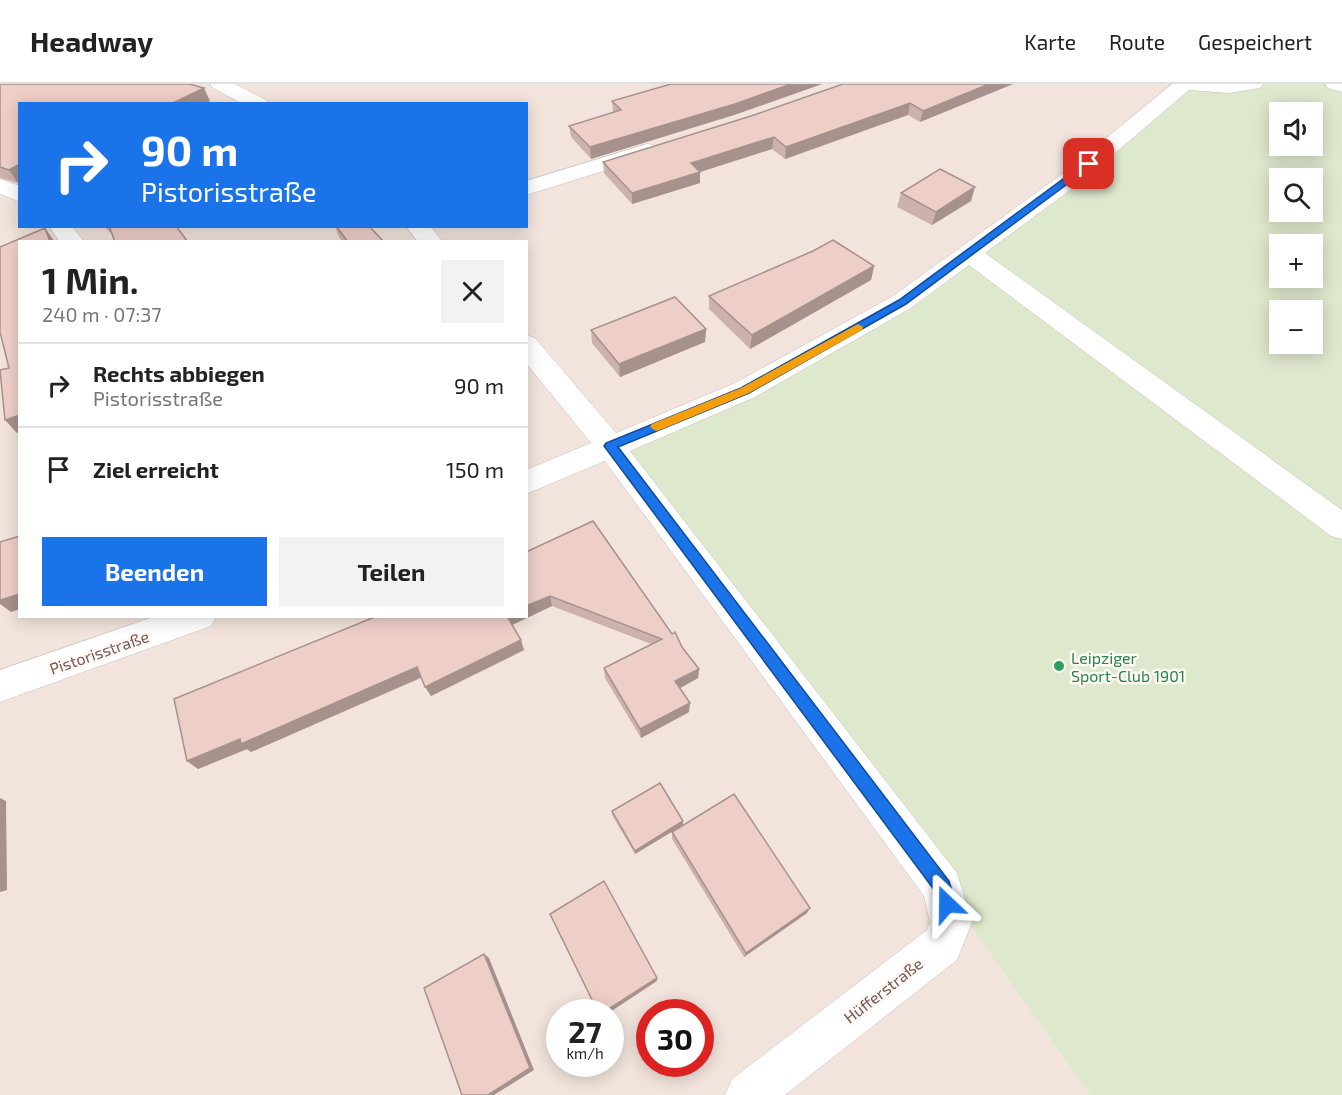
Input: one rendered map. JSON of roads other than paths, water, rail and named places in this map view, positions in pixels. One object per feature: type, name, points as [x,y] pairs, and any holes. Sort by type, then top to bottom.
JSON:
[{"type":"street","points":[[220,84],[255,102]]},
{"type":"street","points":[[528,482],[745,390],[902,302],[1073,177],[1185,84],[1235,87],[1253,84]]},
{"type":"street","points":[[1335,84],[1342,86]]},
{"type":"street","points":[[528,187],[666,144]]},
{"type":"street","points":[[0,186],[18,194]]},
{"type":"street","points":[[419,228],[430,240]]},
{"type":"street","points":[[969,253],[1342,527]]},
{"type":"street","name":"Hüfferstraße","points":[[528,346],[610,446],[943,887],[951,922],[942,945],[748,1095]]},
{"type":"street","name":"Pistorisstraße","points":[[0,686],[189,618]]},
{"type":"place","name":"Leipziger Sport-Club 1901","points":[[1059,666]]}]
